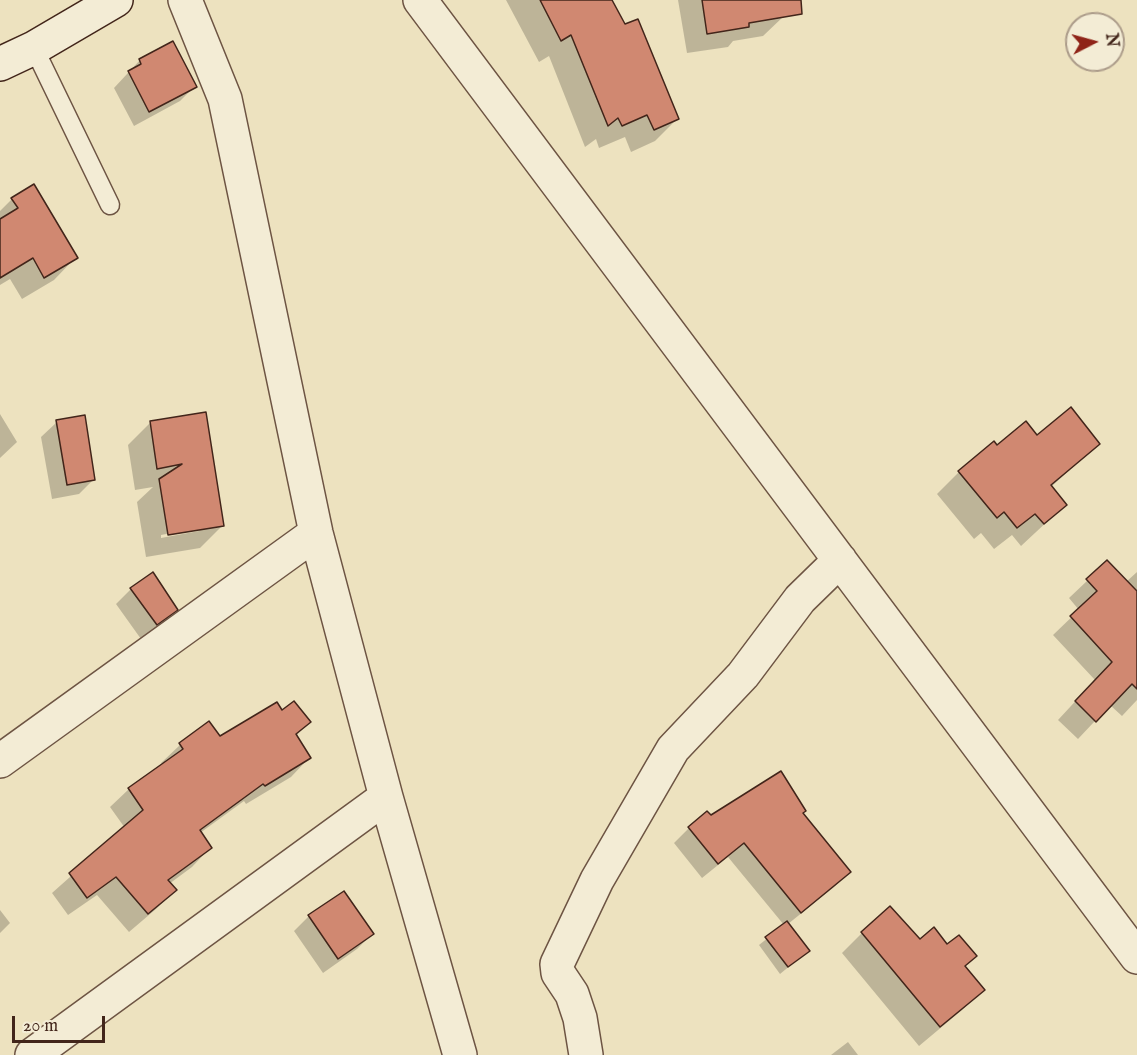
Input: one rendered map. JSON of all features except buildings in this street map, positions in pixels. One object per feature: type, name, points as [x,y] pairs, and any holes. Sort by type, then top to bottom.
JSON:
[{"type":"street","points":[[0,64],[34,48],[116,0]]},
{"type":"street","points":[[184,0],[225,99],[316,532],[386,797],[460,1055]]},
{"type":"street","points":[[420,0],[1137,957]]},
{"type":"street","points":[[0,760],[316,532]]},
{"type":"street","points":[[586,1055],[580,1018],[573,994],[558,973],[557,964],[597,880],[673,749],[743,675],[800,599],[840,560]]},
{"type":"street","points":[[32,1055],[386,797]]},
{"type":"lane","points":[[34,48],[110,205]]}]
